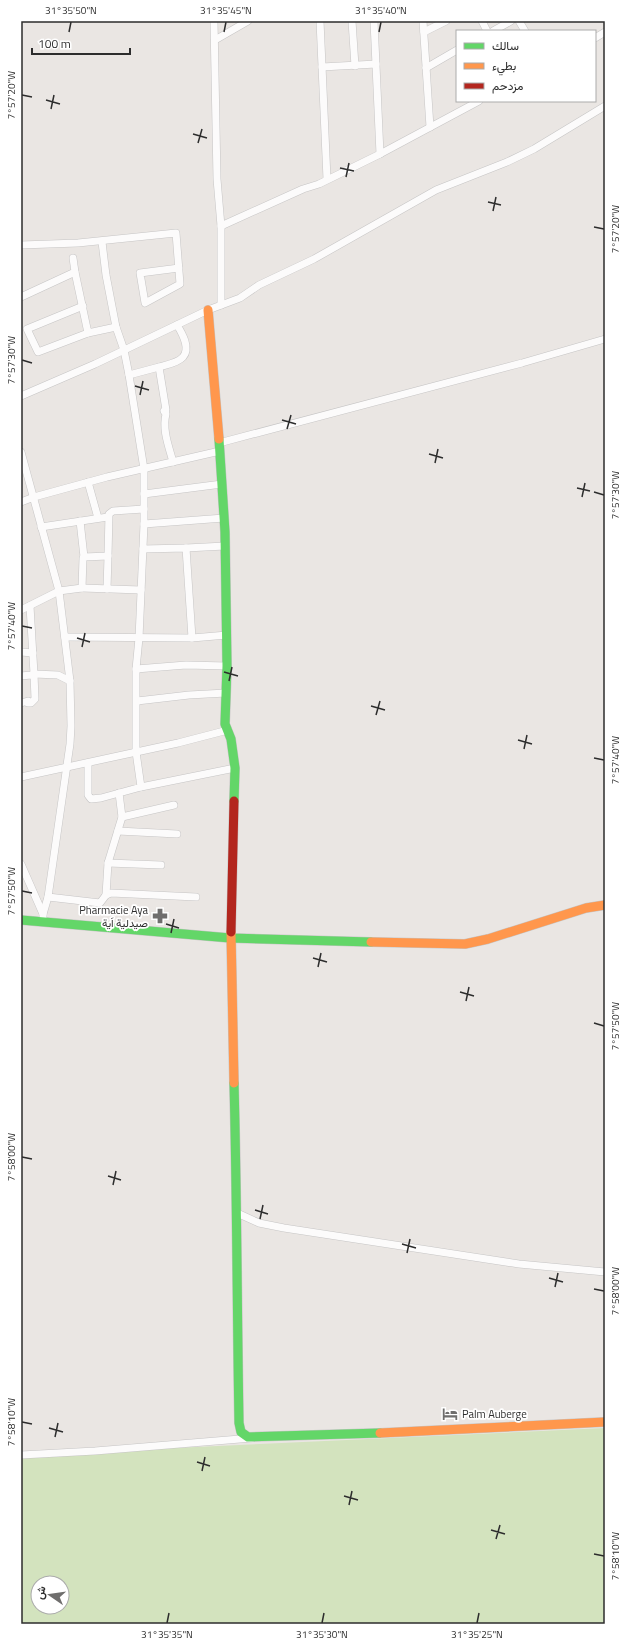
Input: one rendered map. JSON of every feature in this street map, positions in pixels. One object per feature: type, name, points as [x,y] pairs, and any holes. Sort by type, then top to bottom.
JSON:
[{"type":"street","points":[[214,21],[217,179],[221,226],[221,305]]},
{"type":"street","points":[[215,40],[248,21]]},
{"type":"street","points":[[320,21],[327,179]]},
{"type":"street","points":[[352,21],[355,66]]},
{"type":"street","points":[[374,21],[380,154]]},
{"type":"street","points":[[423,21],[430,127]]},
{"type":"street","points":[[424,32],[446,21]]},
{"type":"street","points":[[482,21],[486,30]]},
{"type":"street","points":[[495,30],[511,21]]},
{"type":"street","points":[[519,21],[524,30]]},
{"type":"street","points":[[596,37],[605,32]]},
{"type":"street","points":[[426,68],[456,51]]},
{"type":"street","points":[[322,67],[376,64]]},
{"type":"street","points":[[221,226],[304,189],[319,184],[380,154],[477,102]]},
{"type":"street","points":[[21,396],[124,350],[208,310],[240,298],[259,285],[314,259],[436,190],[507,162],[534,149],[605,106]]},
{"type":"street","points":[[21,244],[102,242],[176,233],[179,268],[180,284],[145,303],[140,273],[179,268]]},
{"type":"street","points":[[102,242],[106,275],[116,327],[124,350],[129,375],[144,469],[144,524],[139,638],[136,669],[136,752],[141,787]]},
{"type":"street","points":[[73,258],[88,333]]},
{"type":"street","points":[[21,297],[75,272]]},
{"type":"street","points":[[83,306],[27,329],[38,352],[88,333],[116,327]]},
{"type":"street","points":[[208,310],[220,447],[224,518],[227,666],[225,724],[231,739],[235,768],[232,926],[230,938],[237,1213],[239,1428],[243,1435],[248,1437],[264,1437],[396,1433],[605,1422]]},
{"type":"street","points":[[129,375],[159,367],[182,358],[185,354],[186,343],[177,325]]},
{"type":"street","points":[[21,502],[88,482],[173,462],[220,447],[605,339]]},
{"type":"street","points":[[159,367],[166,410],[164,411],[166,414],[164,423],[173,462]]},
{"type":"street","points":[[21,453],[59,591],[70,681],[71,736],[48,897],[43,917]]},
{"type":"street","points":[[88,482],[98,518]]},
{"type":"street","points":[[144,494],[222,484]]},
{"type":"street","points":[[107,589],[109,514],[113,511],[144,509]]},
{"type":"street","points":[[41,527],[108,517]]},
{"type":"street","points":[[144,524],[224,518]]},
{"type":"street","points":[[80,521],[84,557],[82,588]]},
{"type":"street","points":[[143,549],[225,546]]},
{"type":"street","points":[[186,548],[192,638]]},
{"type":"street","points":[[84,557],[108,556]]},
{"type":"street","points":[[21,610],[59,591],[82,588],[141,590]]},
{"type":"street","points":[[21,703],[28,701],[28,703],[31,703],[35,699],[30,606]]},
{"type":"street","points":[[65,638],[192,638],[226,635]]},
{"type":"street","points":[[21,652],[33,653]]},
{"type":"street","points":[[136,669],[186,665],[227,666]]},
{"type":"street","points":[[21,676],[34,674],[58,674],[70,681]]},
{"type":"street","points":[[136,701],[226,692]]},
{"type":"street","points":[[21,777],[228,730]]},
{"type":"street","points":[[88,763],[90,798],[97,798],[141,787],[235,768]]},
{"type":"street","points":[[48,897],[100,903],[106,895],[108,864],[122,817],[119,793]]},
{"type":"street","points":[[122,817],[174,805]]},
{"type":"street","points":[[118,831],[177,834]]},
{"type":"street","points":[[21,864],[43,917]]},
{"type":"street","points":[[108,864],[161,865]]},
{"type":"street","points":[[106,895],[111,893],[196,897]]},
{"type":"street","points":[[21,920],[43,917],[96,927],[230,938],[360,940],[431,944],[469,944],[488,940],[586,908],[605,904]]},
{"type":"street","points":[[237,1213],[259,1223],[284,1228],[519,1264],[605,1272]]},
{"type":"street","points":[[21,1455],[95,1451],[264,1437]]},
{"type":"green space","points":[[605,1428],[605,1624],[21,1624],[21,1455]]},
{"type":"traffic: fast","points":[[219,439],[225,532],[227,666],[225,724],[231,739],[235,768],[234,801]]},
{"type":"traffic: fast","points":[[21,920],[230,938],[371,942]]},
{"type":"traffic: fast","points":[[234,1083],[239,1423],[241,1432],[248,1437],[380,1433]]},
{"type":"traffic: slow","points":[[208,310],[219,439]]},
{"type":"traffic: slow","points":[[371,942],[465,944],[488,939],[586,908],[605,905]]},
{"type":"traffic: slow","points":[[231,932],[234,1083]]},
{"type":"traffic: slow","points":[[380,1433],[605,1422]]},
{"type":"traffic: jam","points":[[231,932],[234,801]]},
{"type":"place","name":"Pharmacie Aya صيدلية اَية","points":[[160,916]]},
{"type":"place","name":"Palm Auberge","points":[[450,1414]]}]
